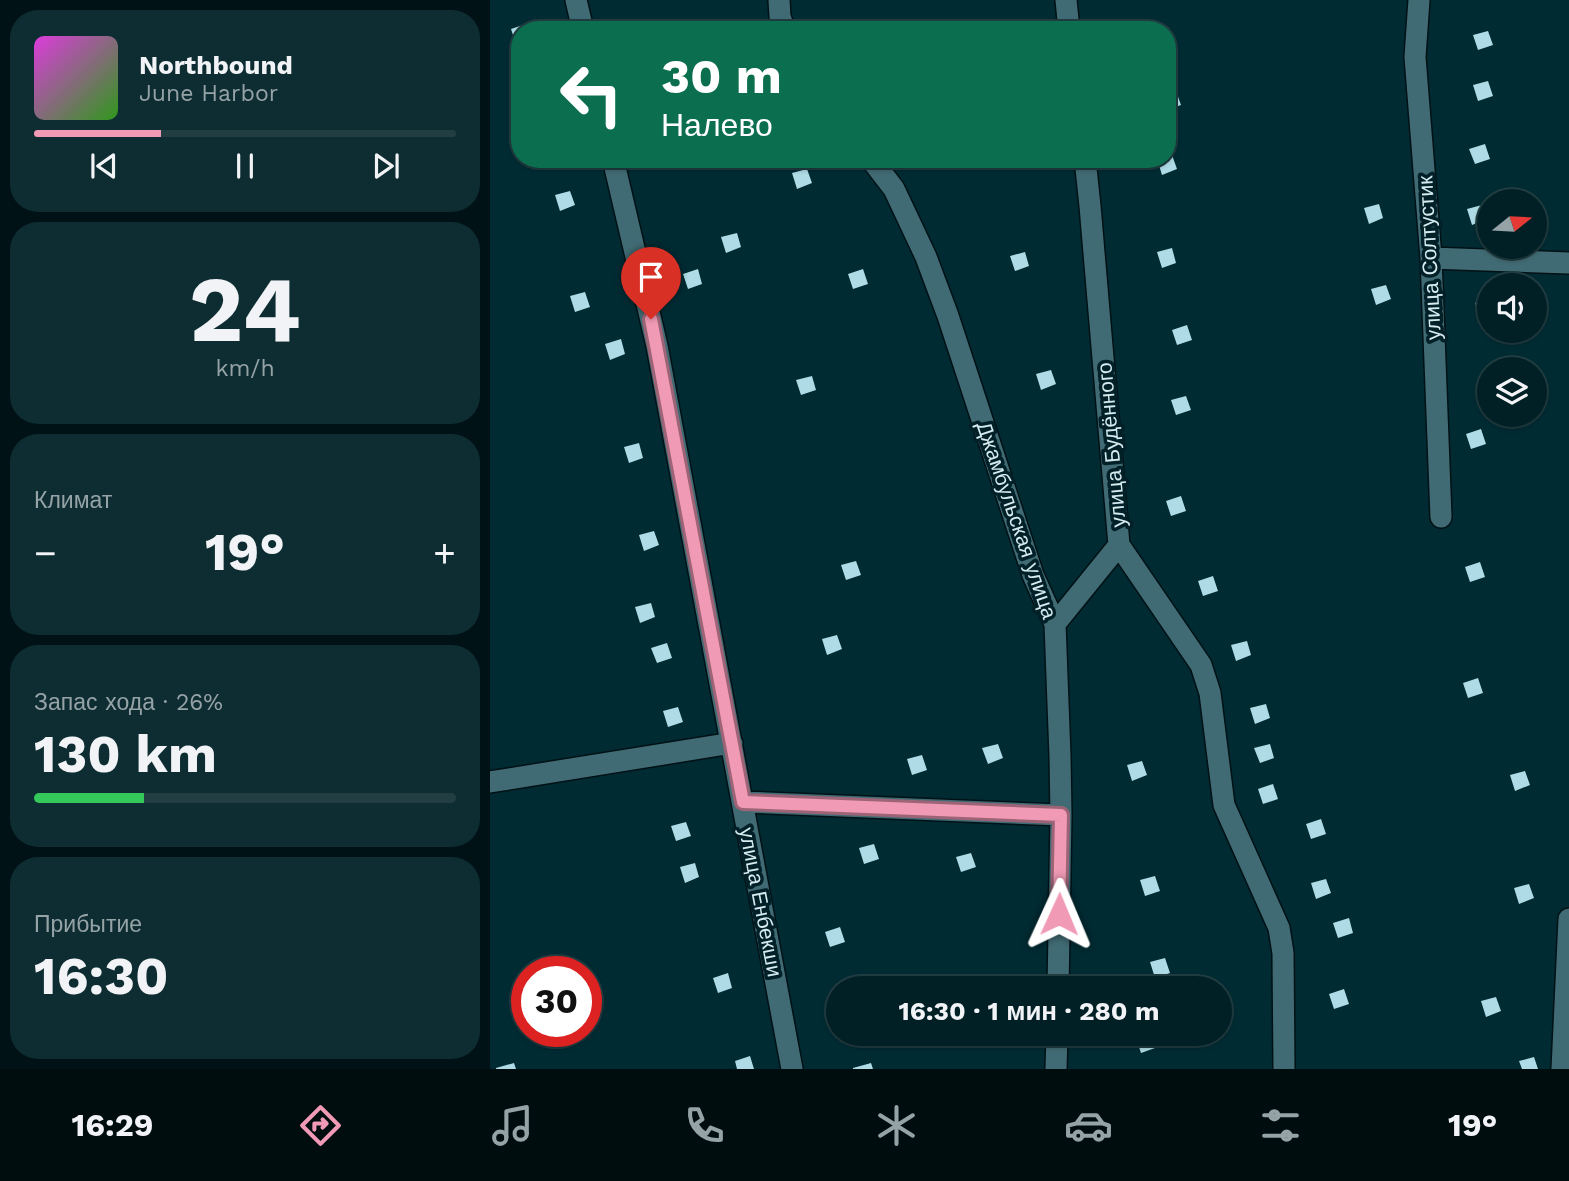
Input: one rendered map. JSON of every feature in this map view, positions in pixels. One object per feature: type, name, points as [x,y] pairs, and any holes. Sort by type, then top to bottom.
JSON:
[{"type":"street","points":[[576,0],[581,21]]},
{"type":"street","points":[[779,0],[782,21]]},
{"type":"street","points":[[1066,0],[1068,21]]},
{"type":"street","name":"улица Солтустик","points":[[1419,0],[1415,57],[1431,258],[1441,517]]},
{"type":"street","name":"улица Енбекши","points":[[615,168],[657,346],[792,1069]]},
{"type":"street","name":"Джамбульская улица","points":[[878,168],[894,189],[926,257],[1033,575],[1055,624],[1061,815],[1058,976]]},
{"type":"street","name":"улица Будённого","points":[[1086,168],[1119,545],[1201,665],[1210,693],[1224,806],[1279,928],[1283,953],[1284,1069]]},
{"type":"street","points":[[1431,258],[1569,263]]},
{"type":"street","points":[[1055,624],[1119,545]]},
{"type":"street","points":[[490,782],[732,743]]},
{"type":"street","points":[[743,802],[1061,815]]},
{"type":"street","points":[[1562,1069],[1569,919]]},
{"type":"street","points":[[1056,1069],[1057,1046]]},
{"type":"building","points":[[1488,31],[1493,45],[1478,50],[1473,35]]},
{"type":"building","points":[[1488,81],[1493,96],[1478,101],[1473,85]]},
{"type":"building","points":[[1176,91],[1181,105],[1176,107]]},
{"type":"building","points":[[1485,144],[1490,159],[1475,164],[1469,149]]},
{"type":"building","points":[[1176,166],[1177,169],[1162,175],[1160,168]]},
{"type":"building","points":[[807,169],[812,183],[797,189],[792,173]]},
{"type":"building","points":[[570,191],[575,205],[560,211],[555,195]]},
{"type":"building","points":[[1379,204],[1383,218],[1369,224],[1364,208]]},
{"type":"building","points":[[1477,206],[1477,223],[1472,225],[1467,209]]},
{"type":"building","points":[[737,233],[741,247],[726,253],[721,237]]},
{"type":"building","points":[[1172,248],[1176,263],[1162,268],[1157,252]]},
{"type":"building","points":[[1025,252],[1029,266],[1015,271],[1010,256]]},
{"type":"building","points":[[698,269],[702,284],[688,289],[683,274]]},
{"type":"building","points":[[863,269],[868,284],[853,289],[848,274]]},
{"type":"building","points":[[1386,285],[1391,299],[1376,305],[1371,289]]},
{"type":"building","points":[[585,292],[590,307],[575,312],[570,296]]},
{"type":"building","points":[[1187,325],[1192,340],[1177,345],[1172,330]]},
{"type":"building","points":[[621,339],[625,354],[610,360],[605,344]]},
{"type":"building","points":[[1051,370],[1056,384],[1041,390],[1036,374]]},
{"type":"building","points":[[812,376],[816,390],[801,395],[796,380]]},
{"type":"building","points":[[1186,396],[1191,410],[1176,415],[1171,400]]},
{"type":"building","points":[[1481,429],[1486,444],[1471,449],[1466,434]]},
{"type":"building","points":[[639,443],[643,458],[629,463],[624,447]]},
{"type":"building","points":[[1181,496],[1186,511],[1171,516],[1166,501]]},
{"type":"building","points":[[654,531],[659,545],[644,551],[639,535]]},
{"type":"building","points":[[856,561],[861,575],[846,580],[841,565]]},
{"type":"building","points":[[1480,562],[1485,577],[1470,582],[1465,567]]},
{"type":"building","points":[[1213,576],[1218,591],[1203,596],[1198,581]]},
{"type":"building","points":[[651,603],[655,617],[640,623],[635,607]]},
{"type":"building","points":[[837,635],[842,649],[827,655],[822,639]]},
{"type":"building","points":[[1247,641],[1251,655],[1236,661],[1231,645]]},
{"type":"building","points":[[667,643],[672,658],[657,663],[651,648]]},
{"type":"building","points":[[1478,678],[1483,693],[1468,698],[1463,683]]},
{"type":"building","points":[[1266,704],[1270,718],[1255,724],[1250,708]]},
{"type":"building","points":[[678,707],[683,722],[668,727],[663,711]]},
{"type":"building","points":[[998,744],[1003,758],[988,764],[982,748]]},
{"type":"building","points":[[1270,744],[1274,758],[1260,763],[1254,748]]},
{"type":"building","points":[[922,755],[927,770],[912,775],[907,759]]},
{"type":"building","points":[[1142,761],[1147,775],[1132,781],[1127,765]]},
{"type":"building","points":[[1525,771],[1530,785],[1515,791],[1510,775]]},
{"type":"building","points":[[1273,784],[1278,799],[1263,804],[1258,789]]},
{"type":"building","points":[[1321,819],[1326,834],[1311,839],[1306,824]]},
{"type":"building","points":[[686,822],[691,836],[676,841],[671,826]]},
{"type":"building","points":[[874,844],[879,859],[864,864],[859,848]]},
{"type":"building","points":[[971,853],[976,867],[961,872],[956,857]]},
{"type":"building","points":[[695,863],[699,877],[685,883],[680,867]]},
{"type":"building","points":[[1155,876],[1160,891],[1145,896],[1140,880]]},
{"type":"building","points":[[1326,879],[1331,893],[1316,899],[1311,883]]},
{"type":"building","points":[[1529,884],[1534,898],[1519,904],[1514,888]]},
{"type":"building","points":[[1349,918],[1353,933],[1338,938],[1333,923]]},
{"type":"building","points":[[840,927],[845,942],[830,947],[825,932]]},
{"type":"building","points":[[1165,958],[1170,973],[1154,976],[1150,962]]},
{"type":"building","points":[[728,973],[732,988],[718,993],[713,978]]},
{"type":"building","points":[[1344,989],[1349,1004],[1334,1009],[1329,994]]},
{"type":"building","points":[[1496,997],[1501,1011],[1486,1017],[1481,1001]]},
{"type":"building","points":[[1139,1046],[1154,1046],[1155,1048],[1141,1053]]},
{"type":"building","points":[[750,1056],[754,1069],[737,1069],[735,1061]]},
{"type":"building","points":[[1534,1057],[1538,1069],[1522,1069],[1519,1061]]},
{"type":"building","points":[[514,1063],[516,1069],[496,1069],[496,1068]]},
{"type":"building","points":[[871,1063],[873,1069],[853,1069],[853,1068]]},
{"type":"route","points":[[651,319],[743,802],[1061,815],[1059,914]]}]
